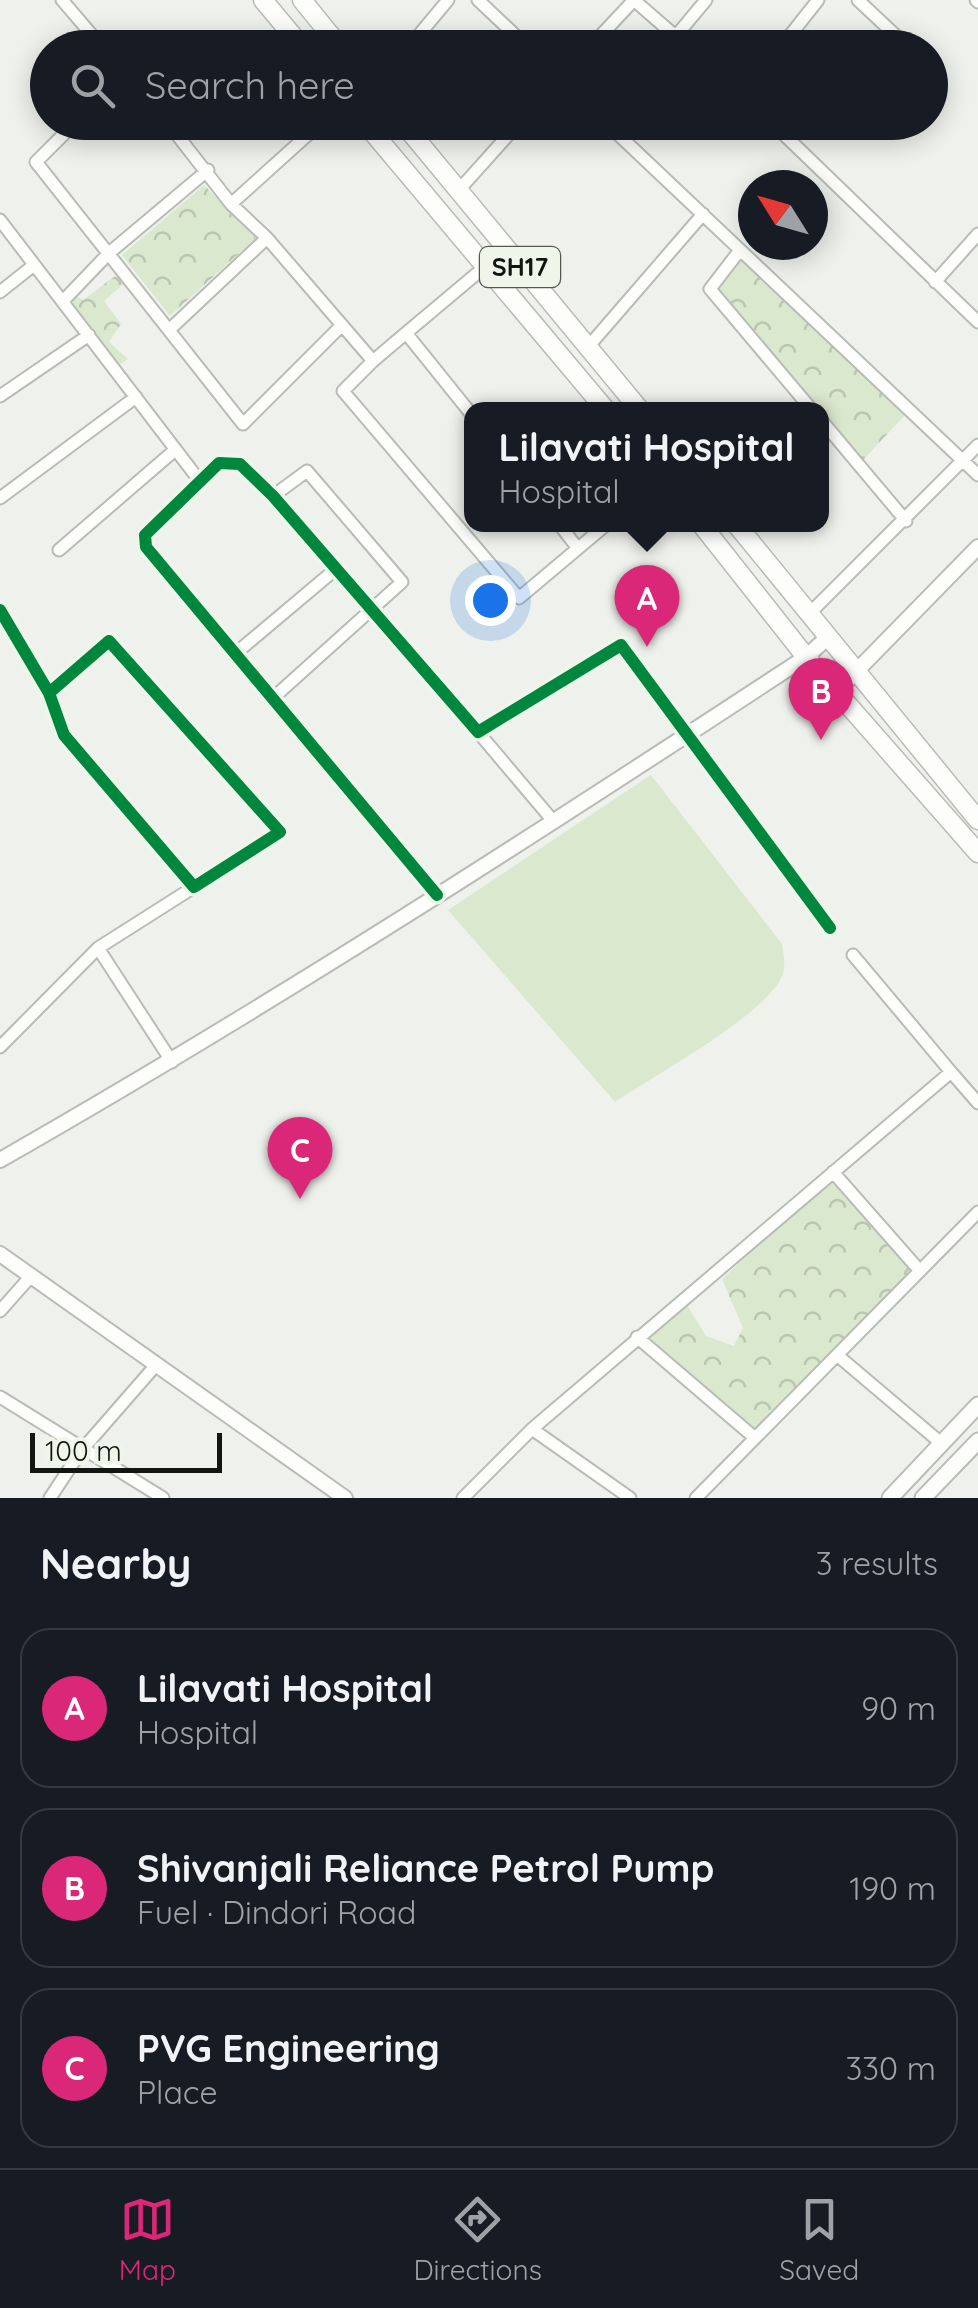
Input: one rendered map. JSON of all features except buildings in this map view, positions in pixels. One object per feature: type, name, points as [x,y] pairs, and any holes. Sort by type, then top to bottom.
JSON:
[{"type":"main road","points":[[264,0],[288,30]]},
{"type":"main road","points":[[302,0],[326,30]]},
{"type":"main road","points":[[379,140],[599,402]]},
{"type":"main road","name":"SH17","points":[[416,140],[633,402]]},
{"type":"main road","points":[[707,532],[836,692],[974,827]]},
{"type":"main road","points":[[743,532],[858,674],[974,827],[978,853]]},
{"type":"main road","points":[[890,1498],[978,1405]]},
{"type":"main road","points":[[922,1498],[978,1442]]},
{"type":"street","points":[[62,0],[88,30]]},
{"type":"street","points":[[423,30],[448,0]]},
{"type":"street","points":[[478,0],[509,30]]},
{"type":"street","points":[[606,30],[634,0],[669,30]]},
{"type":"street","points":[[681,30],[706,0]]},
{"type":"street","points":[[795,30],[818,0]]},
{"type":"street","points":[[858,0],[890,30]]},
{"type":"street","points":[[58,140],[36,162],[243,424],[342,325]]},
{"type":"street","points":[[182,140],[231,204],[267,238],[373,361]]},
{"type":"street","points":[[231,204],[302,140]]},
{"type":"street","points":[[458,192],[504,140]]},
{"type":"street","points":[[625,140],[738,248]]},
{"type":"street","points":[[789,140],[978,322]]},
{"type":"street","points":[[63,300],[110,253],[208,170]]},
{"type":"street","points":[[588,347],[702,214]]},
{"type":"street","points":[[0,220],[199,480]]},
{"type":"street","points":[[935,282],[978,234]]},
{"type":"street","points":[[169,330],[267,238]]},
{"type":"street","points":[[738,253],[710,289],[805,402]]},
{"type":"street","points":[[751,260],[978,475]]},
{"type":"street","points":[[0,292],[34,265]]},
{"type":"street","points":[[486,265],[343,391],[519,598],[596,532]]},
{"type":"street","points":[[406,332],[464,406]]},
{"type":"street","points":[[0,396],[89,335]]},
{"type":"street","points":[[0,498],[136,397]]},
{"type":"street","points":[[829,430],[906,520]]},
{"type":"street","points":[[810,613],[978,445]]},
{"type":"street","points":[[59,550],[176,450]]},
{"type":"street","points":[[436,895],[144,540],[219,464],[230,460],[272,496],[554,822]]},
{"type":"street","points":[[272,496],[308,472],[402,577],[400,588],[272,698]]},
{"type":"street","points":[[565,532],[576,546]]},
{"type":"street","points":[[836,692],[858,674],[978,547]]},
{"type":"street","points":[[236,653],[336,568]]},
{"type":"street","points":[[0,610],[49,693],[64,735],[194,887]]},
{"type":"street","points":[[2,1154],[172,1062],[554,822],[806,657],[827,638]]},
{"type":"street","points":[[0,1047],[98,948],[280,832],[109,641],[49,693]]},
{"type":"street","points":[[478,732],[621,645],[830,928]]},
{"type":"street","points":[[98,948],[172,1062]]},
{"type":"street","points":[[853,954],[978,1102]]},
{"type":"street","points":[[464,1498],[532,1428],[951,1072]]},
{"type":"street","points":[[833,1172],[920,1272]]},
{"type":"street","points":[[696,1498],[978,1212]]},
{"type":"street","points":[[0,1254],[346,1498]]},
{"type":"street","points":[[0,1310],[31,1276]]},
{"type":"street","points":[[638,1338],[755,1438]]},
{"type":"street","points":[[837,1355],[941,1444]]},
{"type":"street","points":[[50,1498],[81,1451],[156,1364]]},
{"type":"street","points":[[0,1397],[81,1451],[163,1498]]},
{"type":"street","points":[[532,1428],[630,1498]]},
{"type":"green space","points":[[204,185],[256,238],[170,316],[122,255]]},
{"type":"green space","points":[[741,260],[906,414],[863,460],[829,421],[829,402],[813,402],[716,290]]},
{"type":"green space","points":[[119,273],[127,281],[104,301],[121,324],[109,342],[128,359],[116,367],[66,301],[74,295],[83,300]]},
{"type":"green space","points":[[651,775],[782,944],[784,968],[779,982],[749,1013],[615,1102],[448,910]]},
{"type":"green space","points":[[833,1177],[913,1270],[752,1435],[644,1338],[687,1305],[706,1336],[734,1346],[743,1328],[722,1279]]},
{"type":"cycle path","points":[[437,895],[146,547],[145,535],[219,463],[240,464],[273,496],[478,732],[621,645],[830,928]]},
{"type":"cycle path","points":[[0,610],[49,693],[64,735],[194,887],[280,832],[109,641],[49,693]]},
{"type":"place","name":"Lilavati Hospital","points":[[647,647]]},
{"type":"place","name":"Shivanjali Reliance Petrol Pump","points":[[821,740]]},
{"type":"place","name":"PVG Engineering","points":[[300,1199]]}]
